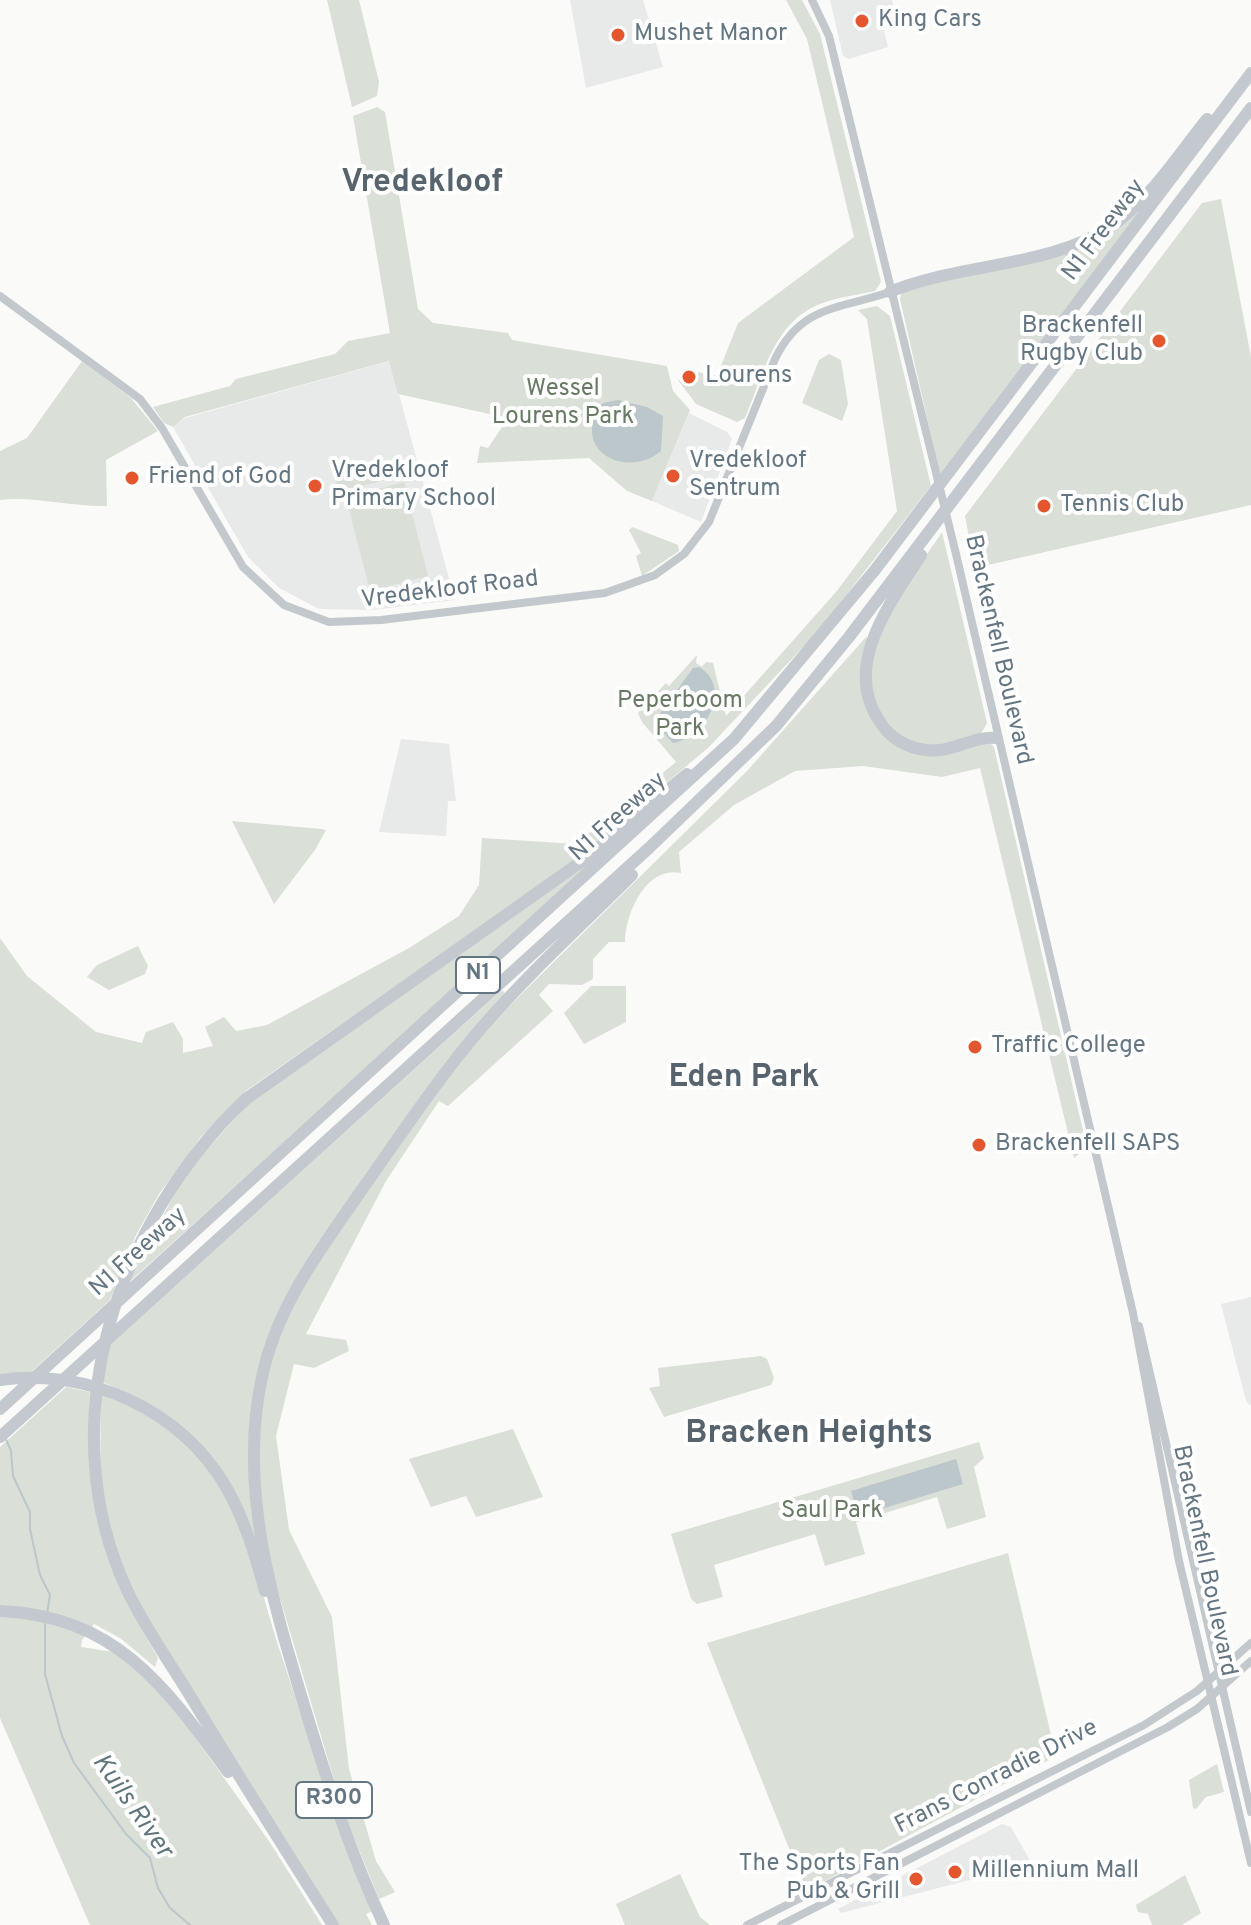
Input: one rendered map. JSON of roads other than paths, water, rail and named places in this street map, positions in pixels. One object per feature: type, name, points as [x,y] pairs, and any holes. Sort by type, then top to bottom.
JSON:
[{"type":"highway","points":[[890,292],[1064,247],[1110,227],[1149,192],[1251,64]]},
{"type":"highway","name":"N1 Freeway","points":[[0,1409],[662,809],[746,726],[875,570],[1251,73]]},
{"type":"highway","name":"N1 Freeway","points":[[0,1437],[672,827],[795,705],[1251,108]]},
{"type":"highway","points":[[936,523],[931,539],[877,627],[867,664],[869,702],[888,733],[913,747],[947,751],[997,738]]},
{"type":"highway","points":[[252,1801],[126,1589],[99,1498],[94,1437],[102,1356],[114,1307],[138,1245],[174,1182],[221,1122],[246,1099],[585,859],[720,744],[746,726]]},
{"type":"highway","points":[[294,1671],[271,1581],[253,1475],[260,1388],[286,1307],[325,1242],[480,1029],[658,849],[672,827]]},
{"type":"highway","points":[[0,1380],[57,1379],[115,1393],[140,1405],[193,1444],[211,1464],[238,1508],[294,1671]]},
{"type":"highway","points":[[0,1611],[55,1618],[117,1646],[172,1695],[252,1801]]},
{"type":"highway","name":"R300","points":[[294,1671],[339,1817],[384,1925]]},
{"type":"highway","name":"R300","points":[[252,1801],[333,1925]]},
{"type":"street","name":"Brackenfell Boulevard","points":[[812,0],[829,36],[930,459],[956,554],[1133,1313],[1174,1535],[1251,1863]]},
{"type":"street","name":"Vredekloof Road","points":[[0,296],[144,404],[174,448],[227,545],[259,584],[295,612],[339,623],[605,593],[655,575],[690,548],[709,522],[775,359],[787,338],[817,312],[890,292]]},
{"type":"street","name":"Brackenfell Boulevard","points":[[1133,1313],[1149,1364],[1251,1812]]},
{"type":"street","name":"Frans Conradie Drive","points":[[747,1925],[1135,1730],[1207,1682],[1251,1643]]},
{"type":"street","name":"Frans Conradie Drive","points":[[781,1925],[1168,1727],[1211,1697],[1251,1661]]},
{"type":"waterway","name":"Kuils River","points":[[5,1437],[11,1451],[13,1476],[30,1512],[30,1529],[40,1575],[50,1595],[47,1614]]},
{"type":"waterway","name":"Kuils River","points":[[45,1624],[45,1674],[62,1736],[74,1763],[126,1834],[150,1858],[158,1888],[170,1908],[190,1925]]},
{"type":"place","name":"King Cars","points":[[862,21]]},
{"type":"place","name":"Mushet Manor","points":[[618,35]]},
{"type":"place","name":"Brackenfell Rugby Club","points":[[1159,341]]},
{"type":"place","name":"Lourens","points":[[689,377]]},
{"type":"place","name":"Vredekloof Sentrum","points":[[673,476]]},
{"type":"place","name":"Friend of God","points":[[132,478]]},
{"type":"place","name":"Vredekloof Primary School","points":[[315,486]]},
{"type":"place","name":"Tennis Club","points":[[1044,506]]},
{"type":"place","name":"Traffic College","points":[[975,1047]]},
{"type":"place","name":"Brackenfell SAPS","points":[[979,1145]]},
{"type":"place","name":"Millennium Mall","points":[[955,1872]]},
{"type":"place","name":"The Sports Fan Pub & Grill","points":[[916,1879]]},
{"type":"district","name":"Vredekloof","points":[[422,185]]},
{"type":"district","name":"Eden Park","points":[[744,1080]]},
{"type":"district","name":"Bracken Heights","points":[[809,1436]]},
{"type":"park label","name":"Wessel Lourens Park","points":[[563,404]]},
{"type":"park label","name":"Peperboom Park","points":[[680,716]]},
{"type":"park label","name":"Saul Park","points":[[832,1512]]}]
